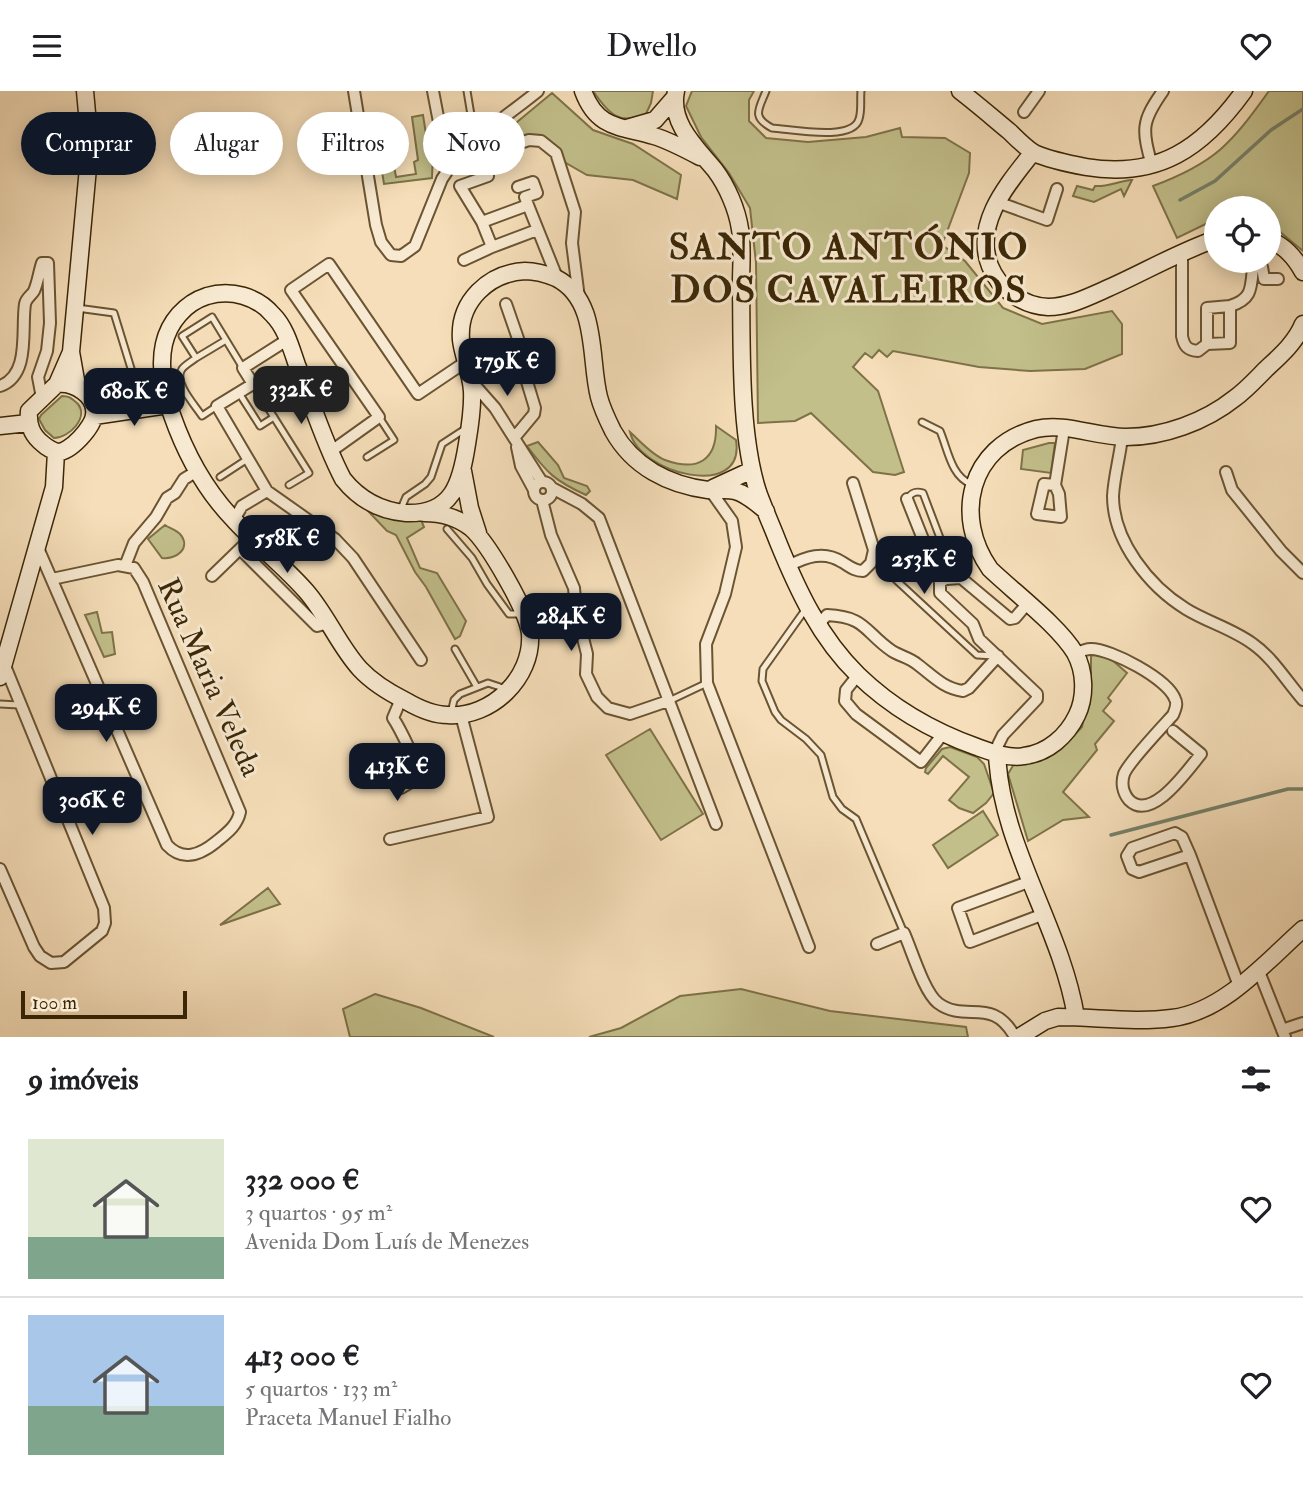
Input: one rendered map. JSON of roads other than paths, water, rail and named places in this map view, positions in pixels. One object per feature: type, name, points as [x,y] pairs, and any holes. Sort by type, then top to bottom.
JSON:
[{"type":"street","points":[[71,352],[57,384],[29,411],[28,423],[41,443],[56,452],[66,450],[85,433],[94,416],[93,406],[77,386],[71,352],[90,145],[85,91]]},
{"type":"street","points":[[354,91],[376,225],[381,242],[391,255],[401,256],[415,246],[444,175]]},
{"type":"street","points":[[433,91],[437,112]]},
{"type":"street","points":[[512,112],[538,91]]},
{"type":"street","points":[[583,91],[595,114],[610,125],[679,146],[706,161]]},
{"type":"street","points":[[960,91],[1033,152],[1075,165],[1133,170],[1179,155],[1208,134],[1244,91]]},
{"type":"street","points":[[1024,113],[1039,91]]},
{"type":"street","points":[[1152,166],[1145,140],[1147,114],[1163,91]]},
{"type":"street","points":[[672,93],[665,111],[667,124],[679,146]]},
{"type":"street","points":[[672,93],[685,134],[729,193],[740,229],[743,368],[748,443],[754,476],[765,511],[788,566],[807,608],[858,675],[900,709],[942,735],[997,754],[1024,757],[1048,748],[1065,734],[1080,709],[1083,693],[1080,666],[1075,654],[1059,633],[990,569],[972,535],[969,517],[974,485],[989,458],[1012,439],[1037,429],[1166,432],[1197,420],[1232,401],[1283,352],[1303,324]]},
{"type":"street","points":[[624,128],[649,123],[665,111]]},
{"type":"street","points":[[525,142],[541,141],[556,153],[575,212],[572,243],[579,298],[588,328],[599,397],[615,434],[633,457],[652,473],[684,485],[710,490],[732,490],[743,494],[765,511]]},
{"type":"street","points":[[1033,152],[997,202],[985,237],[990,267],[997,280],[1008,291],[1034,305],[1049,307],[1075,302],[1204,244]]},
{"type":"street","points":[[488,176],[460,186],[482,222],[492,247]]},
{"type":"street","points":[[518,187],[533,182],[537,193],[525,197],[558,279]]},
{"type":"street","points":[[997,202],[1047,220],[1057,189]]},
{"type":"street","points":[[482,222],[528,205]]},
{"type":"street","points":[[464,260],[537,230]]},
{"type":"street","points":[[1281,245],[1296,259],[1303,272]]},
{"type":"street","points":[[1182,254],[1184,345],[1190,350],[1198,351],[1207,344],[1230,343],[1230,306]]},
{"type":"street","points":[[0,386],[14,376],[23,355],[26,300],[34,292],[42,264],[48,263],[50,323],[47,351],[38,377],[42,398]]},
{"type":"street","points":[[330,452],[379,417],[291,290],[329,264],[418,394],[467,361]]},
{"type":"street","points":[[1207,344],[1207,308],[1243,302],[1250,292],[1253,267],[1262,267],[1264,279],[1278,279]]},
{"type":"street","points":[[424,513],[448,501],[463,471],[470,426],[471,380],[461,330],[469,304],[486,283],[499,275],[530,271],[558,279],[579,298]]},
{"type":"street","points":[[220,293],[238,294],[253,299],[275,316],[287,340],[330,452],[351,489],[382,508],[452,517],[470,527],[479,537],[526,614],[530,637],[528,655],[509,690],[492,704],[456,715],[441,715],[415,706],[376,684],[358,667],[304,589],[214,497],[181,443],[168,405],[162,364],[166,335],[180,313],[191,303],[220,293]]},
{"type":"street","points":[[506,304],[524,356],[525,375],[535,408],[534,414],[514,438]]},
{"type":"street","points":[[287,340],[243,367],[253,384],[217,406],[267,491],[335,539],[353,558],[421,660]]},
{"type":"street","points":[[471,380],[495,408],[550,497],[542,501],[551,535],[574,588],[587,654],[586,674],[597,697],[608,708],[631,714],[668,701]]},
{"type":"street","points":[[57,384],[77,386]]},
{"type":"street","points":[[94,416],[168,405]]},
{"type":"street","points":[[0,426],[28,423]]},
{"type":"street","points":[[1055,485],[1064,429]]},
{"type":"street","points":[[1124,432],[1113,494],[1118,527],[1132,555],[1171,598],[1186,609],[1240,636],[1263,652],[1303,700]]},
{"type":"street","points":[[0,869],[40,960],[64,962],[102,931],[106,916],[19,705],[2,672],[54,487],[56,452]]},
{"type":"street","points":[[125,566],[134,543],[156,517],[167,498],[175,493],[184,479],[197,471]]},
{"type":"street","points":[[463,471],[479,537]]},
{"type":"street","points":[[1226,472],[1239,498],[1281,551],[1303,573]]},
{"type":"street","points":[[710,490],[754,476]]},
{"type":"street","points":[[732,490],[754,476]]},
{"type":"street","points":[[788,566],[811,556],[830,556],[857,571],[863,571],[871,563],[874,550],[853,483]]},
{"type":"street","points":[[543,487],[582,504],[599,518],[716,824]]},
{"type":"street","points":[[710,490],[732,521],[736,547],[724,594],[706,644],[707,683],[809,947]]},
{"type":"street","points":[[234,520],[242,506],[267,491]]},
{"type":"street","points":[[907,499],[943,581],[940,593],[973,624],[979,639],[1037,694],[1037,699],[1003,735],[998,745],[1001,790],[1016,841],[1073,998],[1076,1017]]},
{"type":"street","points":[[212,576],[252,538]]},
{"type":"street","points":[[38,548],[52,579]]},
{"type":"street","points":[[240,549],[317,627],[329,623]]},
{"type":"street","name":"Rua Maria Veleda","points":[[118,565],[125,566],[134,568],[144,582],[240,812],[238,823],[202,853],[193,856],[183,856],[167,845],[52,579],[118,565]]},
{"type":"street","points":[[943,581],[961,578],[1010,619],[1015,618],[1027,604]]},
{"type":"street","points":[[818,625],[827,615],[850,617],[893,652],[915,663],[935,681],[955,690],[963,691],[969,688],[998,656]]},
{"type":"street","points":[[1075,654],[1094,648],[1133,663],[1168,689],[1175,698],[1176,708],[1173,715],[1150,737],[1124,773],[1122,787],[1130,801],[1139,805],[1153,804],[1165,795],[1200,754],[1173,731]]},
{"type":"street","points":[[858,675],[846,690],[845,701],[856,714],[921,762],[942,735]]},
{"type":"street","points":[[401,699],[393,717],[408,740],[412,757]]},
{"type":"street","points":[[390,839],[488,817],[456,715]]},
{"type":"street","points":[[1190,855],[1139,872],[1132,869],[1127,856],[1132,848],[1175,833],[1182,838],[1190,855],[1239,986]]},
{"type":"street","points":[[1031,881],[958,908],[970,942],[1044,914]]},
{"type":"street","points":[[877,944],[904,933],[934,999],[948,1009],[992,1013],[1017,1037],[1050,1018],[1157,1019],[1183,1016],[1209,1007],[1239,986],[1303,929]]},
{"type":"street","points":[[1258,969],[1283,1034],[1303,1023]]},
{"type":"lane","points":[[467,91],[470,112]]},
{"type":"lane","points":[[766,91],[757,112],[758,118],[772,128],[842,133],[856,126],[861,91]]},
{"type":"lane","points":[[74,308],[114,313],[137,388],[135,409]]},
{"type":"lane","points":[[196,358],[182,336],[212,317],[243,367]]},
{"type":"lane","points":[[217,406],[202,416],[180,382],[180,375],[183,368],[196,358],[226,340]]},
{"type":"lane","points":[[253,384],[309,473],[289,485]]},
{"type":"lane","points":[[239,393],[260,426],[274,417]]},
{"type":"lane","points":[[368,457],[394,440],[379,417]]},
{"type":"lane","points":[[922,422],[940,432],[954,471],[962,481],[974,485]]},
{"type":"lane","points":[[400,512],[406,497],[431,477],[442,444],[470,426]]},
{"type":"lane","points":[[220,477],[250,458]]},
{"type":"lane","points":[[907,499],[917,491],[923,493],[948,559],[943,581]]},
{"type":"lane","points":[[920,533],[935,526]]},
{"type":"lane","points":[[447,529],[472,558],[509,614],[526,614]]},
{"type":"lane","points":[[895,579],[977,655],[998,656]]},
{"type":"lane","points":[[807,608],[763,669],[762,681],[781,720],[806,739],[821,755],[833,797],[842,809],[856,819],[904,933]]},
{"type":"lane","points":[[455,649],[477,687]]},
{"type":"lane","points":[[456,715],[456,697],[477,687],[488,683],[509,690]]},
{"type":"lane","points":[[668,701],[707,683]]},
{"type":"lane","points":[[0,704],[19,705]]},
{"type":"waterway","points":[[1180,200],[1215,181],[1271,130],[1303,109]]},
{"type":"waterway","points":[[1111,835],[1288,789],[1303,789]]},
{"type":"district","name":"SANTO ANTÓNIO DOS CAVALEIROS","points":[[849,268]]}]
